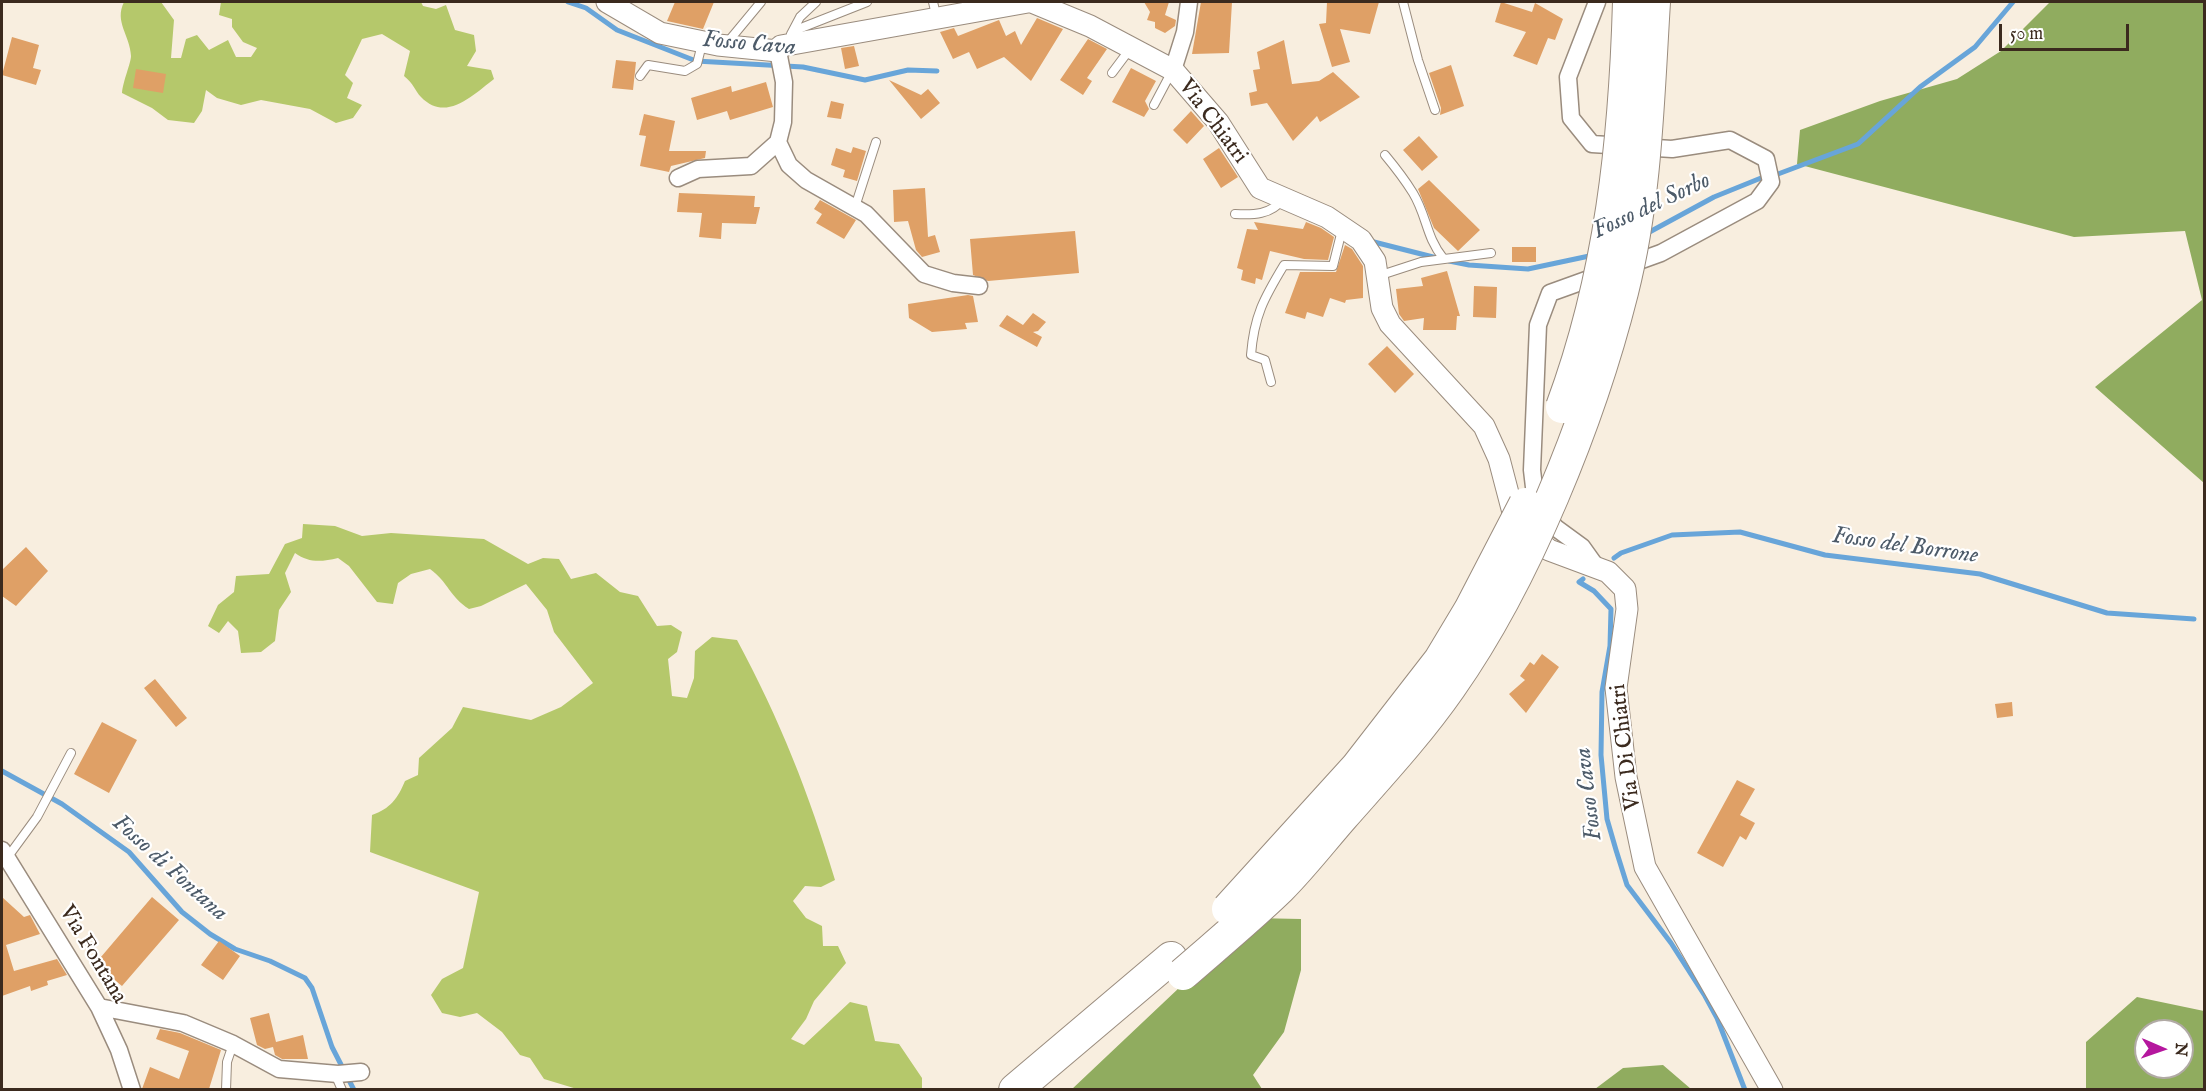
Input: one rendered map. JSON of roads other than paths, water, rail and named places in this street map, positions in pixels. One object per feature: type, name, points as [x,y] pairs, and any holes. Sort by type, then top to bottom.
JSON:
[{"type":"highway","points":[[1044,1089],[1177,966],[1294,839],[1407,705],[1440,660],[1470,610],[1524,506],[1574,375],[1609,236],[1624,120],[1629,2]]},
{"type":"highway","points":[[1015,1089],[1280,888],[1408,742],[1450,687],[1485,634],[1554,490],[1581,418],[1622,291],[1636,219],[1646,131],[1654,2]]},
{"type":"street","name":"Via Chiatri","points":[[608,2],[660,33],[701,47],[781,48],[935,10],[1030,2],[1090,26],[1173,70],[1218,122],[1260,188],[1343,226],[1360,240],[1377,269]]},
{"type":"street","points":[[1173,70],[1185,32],[1190,2]]},
{"type":"street","points":[[1597,2],[1568,77],[1571,118],[1592,144],[1672,149],[1730,140],[1766,159],[1771,182],[1757,201],[1661,253],[1550,293],[1538,325],[1532,470],[1536,504],[1556,528],[1582,547],[1597,568]]},
{"type":"street","points":[[678,178],[698,169],[751,166],[778,142],[783,122],[784,82],[781,48]]},
{"type":"street","points":[[778,142],[789,165],[806,180],[866,214],[924,274],[953,283],[979,286]]},
{"type":"street","name":"Via Di Chiatri","points":[[1377,269],[1382,308],[1390,324],[1484,426],[1499,459],[1515,520],[1550,549],[1608,572],[1625,589],[1627,609],[1616,688],[1626,777],[1645,867],[1772,1089]]},
{"type":"street","name":"Via Fontana","points":[[4,854],[99,1007],[119,1050],[132,1089]]},
{"type":"street","points":[[99,1007],[183,1023],[233,1044],[279,1069],[338,1079],[358,1072]]},
{"type":"lane","points":[[725,46],[761,2]]},
{"type":"lane","points":[[781,48],[800,16],[816,2]]},
{"type":"lane","points":[[781,48],[801,28],[867,2]]},
{"type":"lane","points":[[1403,2],[1418,60],[1435,110]]},
{"type":"lane","points":[[640,76],[648,65],[685,71],[697,64],[701,47]]},
{"type":"lane","points":[[1112,73],[1131,48]]},
{"type":"lane","points":[[1154,105],[1173,70]]},
{"type":"lane","points":[[855,207],[876,142]]},
{"type":"lane","points":[[1385,155],[1413,194],[1426,220],[1431,243],[1442,258]]},
{"type":"lane","points":[[1235,214],[1256,216],[1277,207],[1284,198]]},
{"type":"lane","points":[[1271,382],[1265,360],[1251,355],[1253,325],[1269,290],[1284,265],[1333,266],[1343,226]]},
{"type":"lane","points":[[1377,269],[1442,258],[1491,253]]},
{"type":"lane","points":[[4,854],[44,804],[71,753]]},
{"type":"lane","points":[[226,1089],[227,1062],[233,1044]]},
{"type":"waterway","name":"Fosso Cava","points":[[568,2],[586,8],[617,30],[696,61],[803,67],[865,80],[908,70],[937,71]]},
{"type":"waterway","name":"Fosso del Sorbo","points":[[1778,174],[1858,144],[1920,87],[1975,47],[2013,2]]},
{"type":"waterway","name":"Fosso del Sorbo","points":[[1644,235],[1714,197],[1766,176]]},
{"type":"waterway","name":"Fosso del Sorbo","points":[[1374,242],[1437,258]]},
{"type":"waterway","name":"Fosso del Sorbo","points":[[1449,261],[1469,265],[1528,269],[1594,255]]},
{"type":"waterway","name":"Fosso del Borrone","points":[[1614,558],[1621,553],[1672,535],[1740,532],[1825,555],[1980,574],[2107,613],[2194,619]]},
{"type":"waterway","name":"Fosso Cava","points":[[1583,579],[1579,582],[1594,591],[1611,609],[1610,646],[1602,692],[1601,755],[1607,819],[1627,885],[1671,943],[1705,996],[1717,1018],[1745,1090]]},
{"type":"waterway","name":"Fosso di Fontana","points":[[2,771],[62,804],[129,852],[182,912],[210,934],[235,949],[270,961],[305,978],[312,988],[332,1047],[354,1090]]}]
